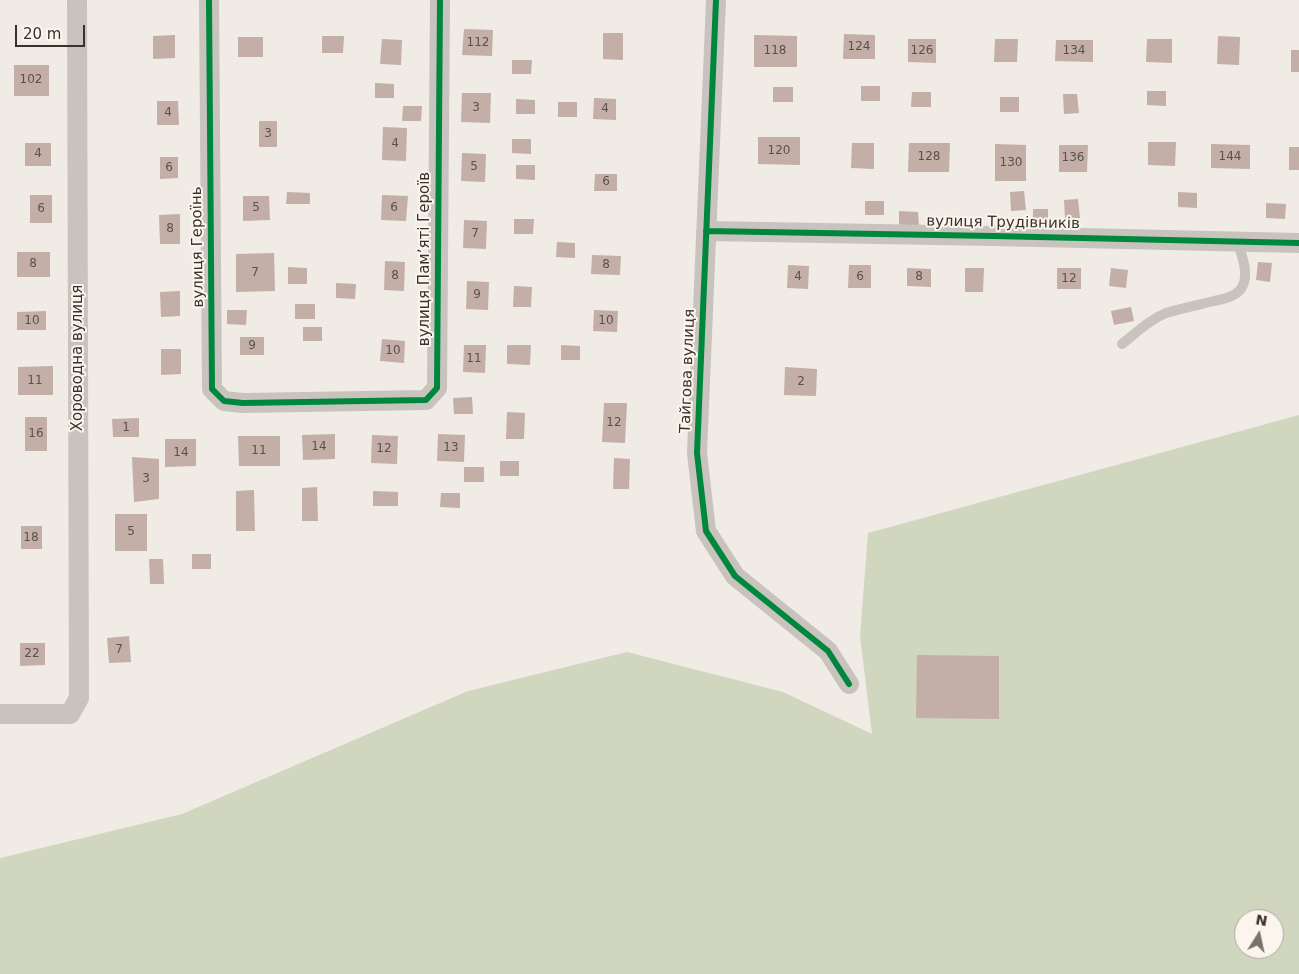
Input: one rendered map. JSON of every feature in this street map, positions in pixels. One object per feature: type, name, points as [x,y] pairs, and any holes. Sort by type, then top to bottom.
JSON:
[{"type":"street","name":"Хороводна вулиця","points":[[0,714],[70,714],[79,698],[77,0]]},
{"type":"street","name":"вулиця Героїнь","points":[[209,0],[212,389],[224,401],[243,403],[312,402]]},
{"type":"street","name":"вулиця Памʼяті Героїв","points":[[312,402],[426,400],[436,388],[440,0]]},
{"type":"street","name":"Тайгова вулиця","points":[[716,0],[697,454],[706,531],[735,576],[828,650],[849,684]]},
{"type":"street","name":"вулиця Трудівників","points":[[706,231],[1237,240],[1299,243]]},
{"type":"lane","points":[[1122,344],[1149,322],[1164,314],[1228,298],[1238,292],[1243,286],[1246,274],[1237,240]]},
{"type":"green space","points":[[1299,415],[1299,974],[0,974],[0,858],[182,814],[468,691],[627,652],[783,692],[872,734],[860,636],[868,533]]},
{"type":"building","points":[[464,29],[493,30],[492,56],[462,55]]},
{"type":"building","points":[[603,33],[623,33],[623,60],[603,59]]},
{"type":"building","points":[[844,34],[875,35],[875,59],[843,59]]},
{"type":"building","points":[[175,35],[175,58],[153,59],[153,36]]},
{"type":"building","points":[[754,35],[797,36],[797,67],[754,67]]},
{"type":"building","points":[[322,36],[344,36],[343,53],[322,53]]},
{"type":"building","points":[[1218,36],[1240,37],[1239,65],[1217,64]]},
{"type":"building","points":[[238,37],[263,37],[263,57],[238,57]]},
{"type":"building","points":[[382,39],[402,40],[401,65],[380,64]]},
{"type":"building","points":[[908,39],[936,39],[936,63],[908,62]]},
{"type":"building","points":[[995,39],[1018,39],[1017,62],[994,62]]},
{"type":"building","points":[[1147,39],[1172,39],[1172,63],[1146,62]]},
{"type":"building","points":[[1056,40],[1093,40],[1093,62],[1055,61]]},
{"type":"building","points":[[1291,50],[1299,50],[1299,72],[1291,72]]},
{"type":"building","points":[[512,60],[532,60],[531,74],[512,74]]},
{"type":"building","points":[[14,65],[49,65],[49,96],[14,96]]},
{"type":"building","points":[[375,83],[394,84],[394,98],[375,98]]},
{"type":"building","points":[[861,86],[880,86],[880,101],[861,101]]},
{"type":"building","points":[[773,87],[793,87],[793,102],[773,102]]},
{"type":"building","points":[[1147,91],[1166,91],[1166,106],[1147,105]]},
{"type":"building","points":[[912,92],[931,92],[931,107],[911,107]]},
{"type":"building","points":[[462,93],[491,93],[490,123],[461,122]]},
{"type":"building","points":[[1063,94],[1077,94],[1079,113],[1064,114]]},
{"type":"building","points":[[1000,97],[1019,97],[1019,112],[1000,112]]},
{"type":"building","points":[[594,98],[616,99],[616,120],[593,119]]},
{"type":"building","points":[[516,99],[535,100],[535,114],[516,114]]},
{"type":"building","points":[[157,101],[178,101],[179,125],[157,125]]},
{"type":"building","points":[[558,102],[577,102],[577,117],[558,117]]},
{"type":"building","points":[[403,106],[422,106],[421,121],[402,121]]},
{"type":"building","points":[[259,121],[277,121],[277,147],[259,147]]},
{"type":"building","points":[[383,127],[407,128],[406,161],[382,160]]},
{"type":"building","points":[[758,137],[800,137],[800,165],[758,164]]},
{"type":"building","points":[[512,139],[531,139],[531,154],[512,153]]},
{"type":"building","points":[[1148,142],[1176,142],[1175,166],[1148,165]]},
{"type":"building","points":[[25,143],[51,143],[51,166],[25,166]]},
{"type":"building","points":[[852,143],[874,143],[874,169],[851,168]]},
{"type":"building","points":[[909,143],[950,143],[949,172],[908,172]]},
{"type":"building","points":[[995,144],[1026,145],[1026,181],[995,181]]},
{"type":"building","points":[[1211,144],[1250,145],[1250,169],[1211,168]]},
{"type":"building","points":[[1059,145],[1088,145],[1087,172],[1059,172]]},
{"type":"building","points":[[1289,147],[1299,147],[1299,170],[1289,170]]},
{"type":"building","points":[[462,153],[486,154],[485,182],[461,181]]},
{"type":"building","points":[[160,157],[178,157],[178,178],[160,179]]},
{"type":"building","points":[[516,165],[535,165],[535,180],[516,179]]},
{"type":"building","points":[[595,174],[617,174],[617,191],[594,191]]},
{"type":"building","points":[[1024,191],[1026,210],[1011,211],[1010,192]]},
{"type":"building","points":[[287,192],[310,193],[310,204],[286,204]]},
{"type":"building","points":[[1178,192],[1197,193],[1197,208],[1178,207]]},
{"type":"building","points":[[30,195],[52,195],[52,223],[30,223]]},
{"type":"building","points":[[382,195],[408,196],[406,221],[381,220]]},
{"type":"building","points":[[243,196],[269,196],[270,220],[243,221]]},
{"type":"building","points":[[1078,199],[1080,218],[1065,219],[1064,200]]},
{"type":"building","points":[[865,201],[884,201],[884,215],[865,215]]},
{"type":"building","points":[[1266,203],[1286,204],[1285,219],[1266,218]]},
{"type":"building","points":[[1033,209],[1048,209],[1048,229],[1033,229]]},
{"type":"building","points":[[899,211],[918,212],[919,226],[899,226]]},
{"type":"building","points":[[180,214],[180,244],[160,244],[159,215]]},
{"type":"building","points":[[514,219],[534,219],[533,234],[514,234]]},
{"type":"building","points":[[464,220],[487,221],[486,249],[463,248]]},
{"type":"building","points":[[557,242],[575,243],[575,258],[556,257]]},
{"type":"building","points":[[17,252],[50,252],[50,277],[17,277]]},
{"type":"building","points":[[274,253],[275,291],[236,292],[236,254]]},
{"type":"building","points":[[592,255],[621,256],[620,275],[591,274]]},
{"type":"building","points":[[385,261],[405,262],[404,291],[384,290]]},
{"type":"building","points":[[1258,262],[1272,263],[1270,282],[1256,280]]},
{"type":"building","points":[[788,265],[809,266],[808,289],[787,288]]},
{"type":"building","points":[[849,265],[871,265],[871,288],[848,288]]},
{"type":"building","points":[[288,267],[307,268],[307,284],[288,284]]},
{"type":"building","points":[[907,268],[931,269],[931,287],[907,286]]},
{"type":"building","points":[[965,268],[984,268],[983,292],[965,292]]},
{"type":"building","points":[[1057,268],[1081,268],[1081,289],[1057,289]]},
{"type":"building","points":[[1111,268],[1128,270],[1126,288],[1109,286]]},
{"type":"building","points":[[467,281],[489,282],[488,310],[466,309]]},
{"type":"building","points":[[336,283],[356,284],[355,299],[336,298]]},
{"type":"building","points":[[514,286],[532,287],[531,307],[513,307]]},
{"type":"building","points":[[180,291],[180,316],[161,317],[160,292]]},
{"type":"building","points":[[295,304],[315,304],[315,319],[295,319]]},
{"type":"building","points":[[1131,307],[1134,321],[1114,325],[1111,311]]},
{"type":"building","points":[[227,310],[247,310],[246,325],[227,324]]},
{"type":"building","points":[[594,310],[618,311],[617,332],[593,331]]},
{"type":"building","points":[[46,311],[46,330],[17,330],[17,312]]},
{"type":"building","points":[[303,327],[322,327],[322,341],[303,341]]},
{"type":"building","points":[[240,337],[264,337],[264,355],[240,355]]},
{"type":"building","points":[[382,339],[405,341],[404,363],[380,361]]},
{"type":"building","points":[[464,345],[486,345],[485,373],[463,372]]},
{"type":"building","points":[[507,345],[531,345],[530,365],[507,364]]},
{"type":"building","points":[[561,345],[580,346],[580,360],[561,360]]},
{"type":"building","points":[[161,349],[181,349],[181,374],[161,375]]},
{"type":"building","points":[[53,366],[53,395],[18,395],[18,367]]},
{"type":"building","points":[[785,367],[817,369],[816,396],[784,395]]},
{"type":"building","points":[[472,397],[473,414],[454,414],[453,398]]},
{"type":"building","points":[[604,403],[627,403],[625,443],[602,442]]},
{"type":"building","points":[[507,412],[525,413],[524,439],[506,439]]},
{"type":"building","points":[[25,417],[47,417],[47,451],[25,451]]},
{"type":"building","points":[[139,418],[139,437],[113,437],[112,419]]},
{"type":"building","points":[[335,434],[335,459],[303,460],[302,435]]},
{"type":"building","points":[[438,434],[465,435],[464,462],[437,461]]},
{"type":"building","points":[[372,435],[398,436],[397,464],[371,463]]},
{"type":"building","points":[[238,436],[280,436],[280,466],[239,466]]},
{"type":"building","points":[[165,439],[196,439],[196,466],[165,467]]},
{"type":"building","points":[[132,457],[159,459],[159,499],[134,502]]},
{"type":"building","points":[[614,458],[630,459],[629,489],[613,489]]},
{"type":"building","points":[[500,461],[519,461],[519,476],[500,476]]},
{"type":"building","points":[[464,467],[484,467],[484,482],[464,482]]},
{"type":"building","points":[[317,487],[318,521],[302,521],[302,488]]},
{"type":"building","points":[[254,490],[255,531],[236,531],[236,491]]},
{"type":"building","points":[[373,491],[398,492],[398,506],[373,506]]},
{"type":"building","points":[[441,493],[460,493],[460,508],[440,507]]},
{"type":"building","points":[[115,514],[147,514],[147,551],[115,551]]},
{"type":"building","points":[[21,526],[42,526],[42,549],[21,549]]},
{"type":"building","points":[[192,554],[211,554],[211,569],[192,569]]},
{"type":"building","points":[[149,559],[163,559],[164,584],[150,584]]},
{"type":"building","points":[[129,636],[131,662],[109,663],[107,638]]},
{"type":"building","points":[[20,643],[45,643],[45,665],[20,666]]},
{"type":"building","points":[[917,655],[999,656],[999,719],[916,718]]},
{"type":"cycle path","points":[[209,0],[212,389],[224,401],[243,403],[426,400],[437,388],[440,0]]},
{"type":"cycle path","points":[[716,0],[697,453],[706,531],[735,576],[828,651],[849,684]]},
{"type":"cycle path","points":[[706,231],[1299,243]]}]
